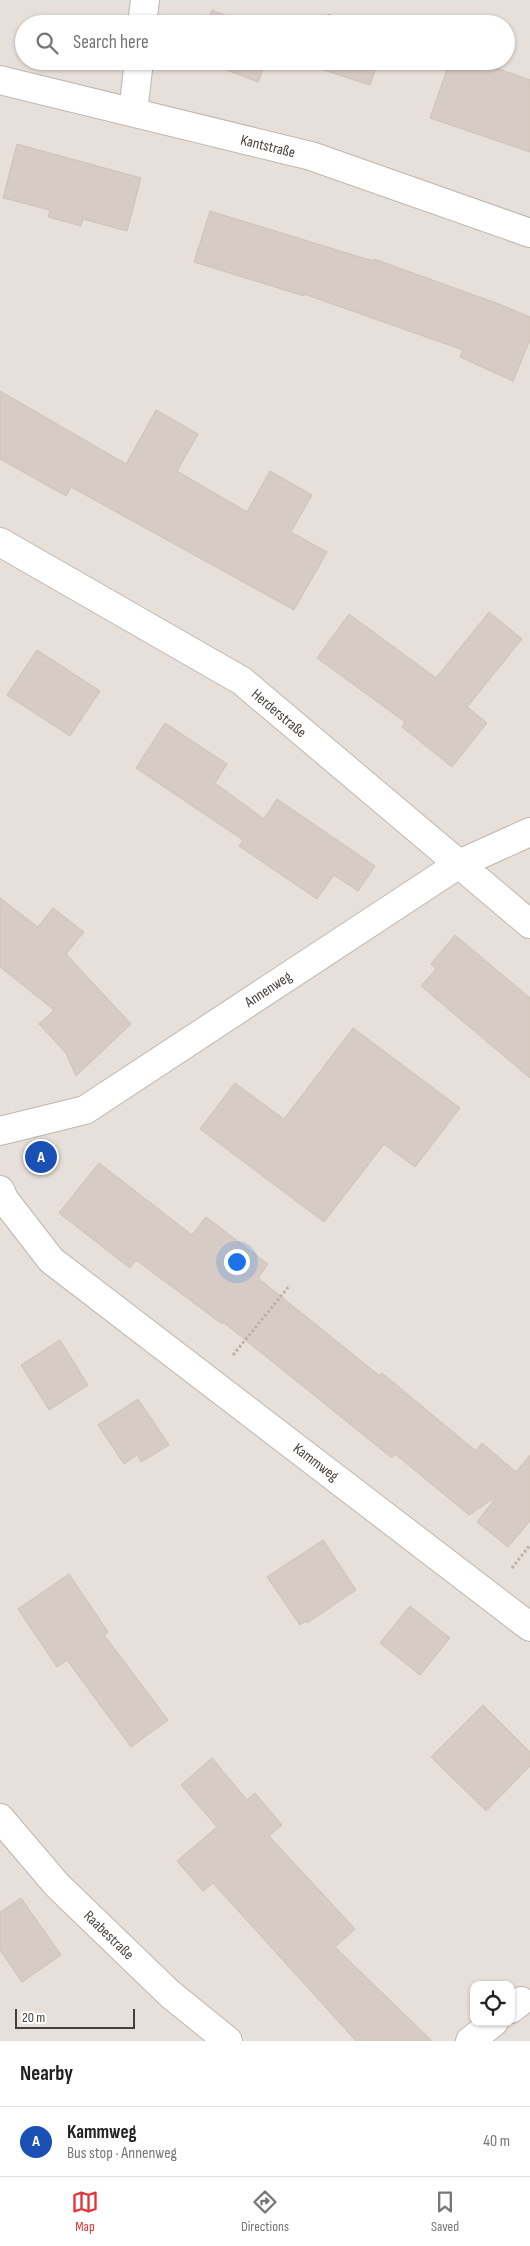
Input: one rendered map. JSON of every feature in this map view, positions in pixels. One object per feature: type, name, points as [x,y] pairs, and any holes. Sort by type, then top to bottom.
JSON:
[{"type":"street","points":[[143,15],[145,0]]},
{"type":"street","points":[[133,112],[137,70]]},
{"type":"street","name":"Kantstraße","points":[[0,80],[311,156],[530,233]]},
{"type":"street","name":"Herderstraße","points":[[0,542],[242,681],[530,924]]},
{"type":"street","name":"Annenweg","points":[[0,1131],[85,1110],[459,864],[530,832]]},
{"type":"street","name":"Kammweg","points":[[0,1190],[4,1199],[51,1260],[530,1627]]},
{"type":"street","name":"Raabestraße","points":[[0,1818],[57,1885],[170,1994],[228,2041]]},
{"type":"street","points":[[470,2041],[489,2026]]},
{"type":"path","points":[[211,1382],[290,1285]]},
{"type":"shaded area","points":[[0,0],[530,0],[530,2041],[0,2041]]},
{"type":"building","points":[[212,10],[224,15],[210,15]]},
{"type":"building","points":[[227,70],[263,70],[258,82]]},
{"type":"building","points":[[323,70],[375,70],[370,85]]},
{"type":"building","points":[[447,70],[502,70],[530,80],[530,152],[430,118]]},
{"type":"building","points":[[17,144],[141,178],[127,231],[83,219],[81,226],[48,217],[50,210],[3,198]]},
{"type":"building","points":[[210,211],[373,261],[374,259],[530,317],[530,340],[513,381],[460,357],[463,350],[304,294],[304,296],[194,262]]},
{"type":"building","points":[[0,391],[126,464],[156,410],[198,434],[177,471],[247,512],[270,471],[312,495],[291,532],[327,552],[294,610],[71,487],[66,496],[0,459]]},
{"type":"building","points":[[489,612],[522,639],[467,707],[487,723],[452,767],[402,727],[405,722],[317,658],[349,614],[436,678]]},
{"type":"building","points":[[37,650],[100,691],[70,736],[7,695]]},
{"type":"building","points":[[165,723],[227,764],[215,783],[264,819],[277,799],[375,866],[358,891],[334,875],[317,899],[239,846],[243,840],[136,768]]},
{"type":"building","points":[[0,898],[38,927],[53,908],[84,932],[66,954],[131,1024],[76,1076],[66,1053],[39,1024],[54,1010],[0,967]]},
{"type":"building","points":[[455,935],[530,998],[530,1078],[421,986],[436,969],[431,964]]},
{"type":"building","points":[[353,1028],[460,1108],[415,1167],[384,1144],[324,1222],[200,1129],[235,1083],[284,1119]]},
{"type":"building","points":[[99,1163],[192,1235],[206,1217],[268,1264],[258,1278],[380,1376],[382,1373],[476,1451],[482,1443],[516,1472],[530,1455],[530,1521],[508,1547],[477,1522],[497,1496],[469,1515],[395,1454],[392,1458],[223,1322],[222,1324],[136,1260],[130,1268],[59,1213]]},
{"type":"building","points":[[60,1340],[88,1385],[49,1410],[21,1365]]},
{"type":"building","points":[[138,1399],[169,1445],[141,1462],[137,1455],[124,1464],[98,1425]]},
{"type":"building","points":[[323,1540],[356,1590],[307,1623],[306,1621],[300,1625],[267,1577]]},
{"type":"building","points":[[69,1574],[108,1632],[104,1635],[168,1720],[131,1747],[67,1660],[57,1667],[18,1609]]},
{"type":"building","points":[[410,1606],[450,1638],[420,1675],[380,1643]]},
{"type":"building","points":[[483,1705],[530,1752],[530,1766],[486,1811],[431,1757]]},
{"type":"building","points":[[212,1758],[247,1800],[255,1793],[282,1825],[269,1836],[355,1929],[335,1947],[432,2041],[356,2041],[213,1883],[203,1891],[177,1861],[217,1827],[181,1785]]},
{"type":"building","points":[[21,1898],[61,1955],[22,1982],[0,1950],[0,1912]]},
{"type":"place","name":"Kammweg","points":[[41,1157]]}]
